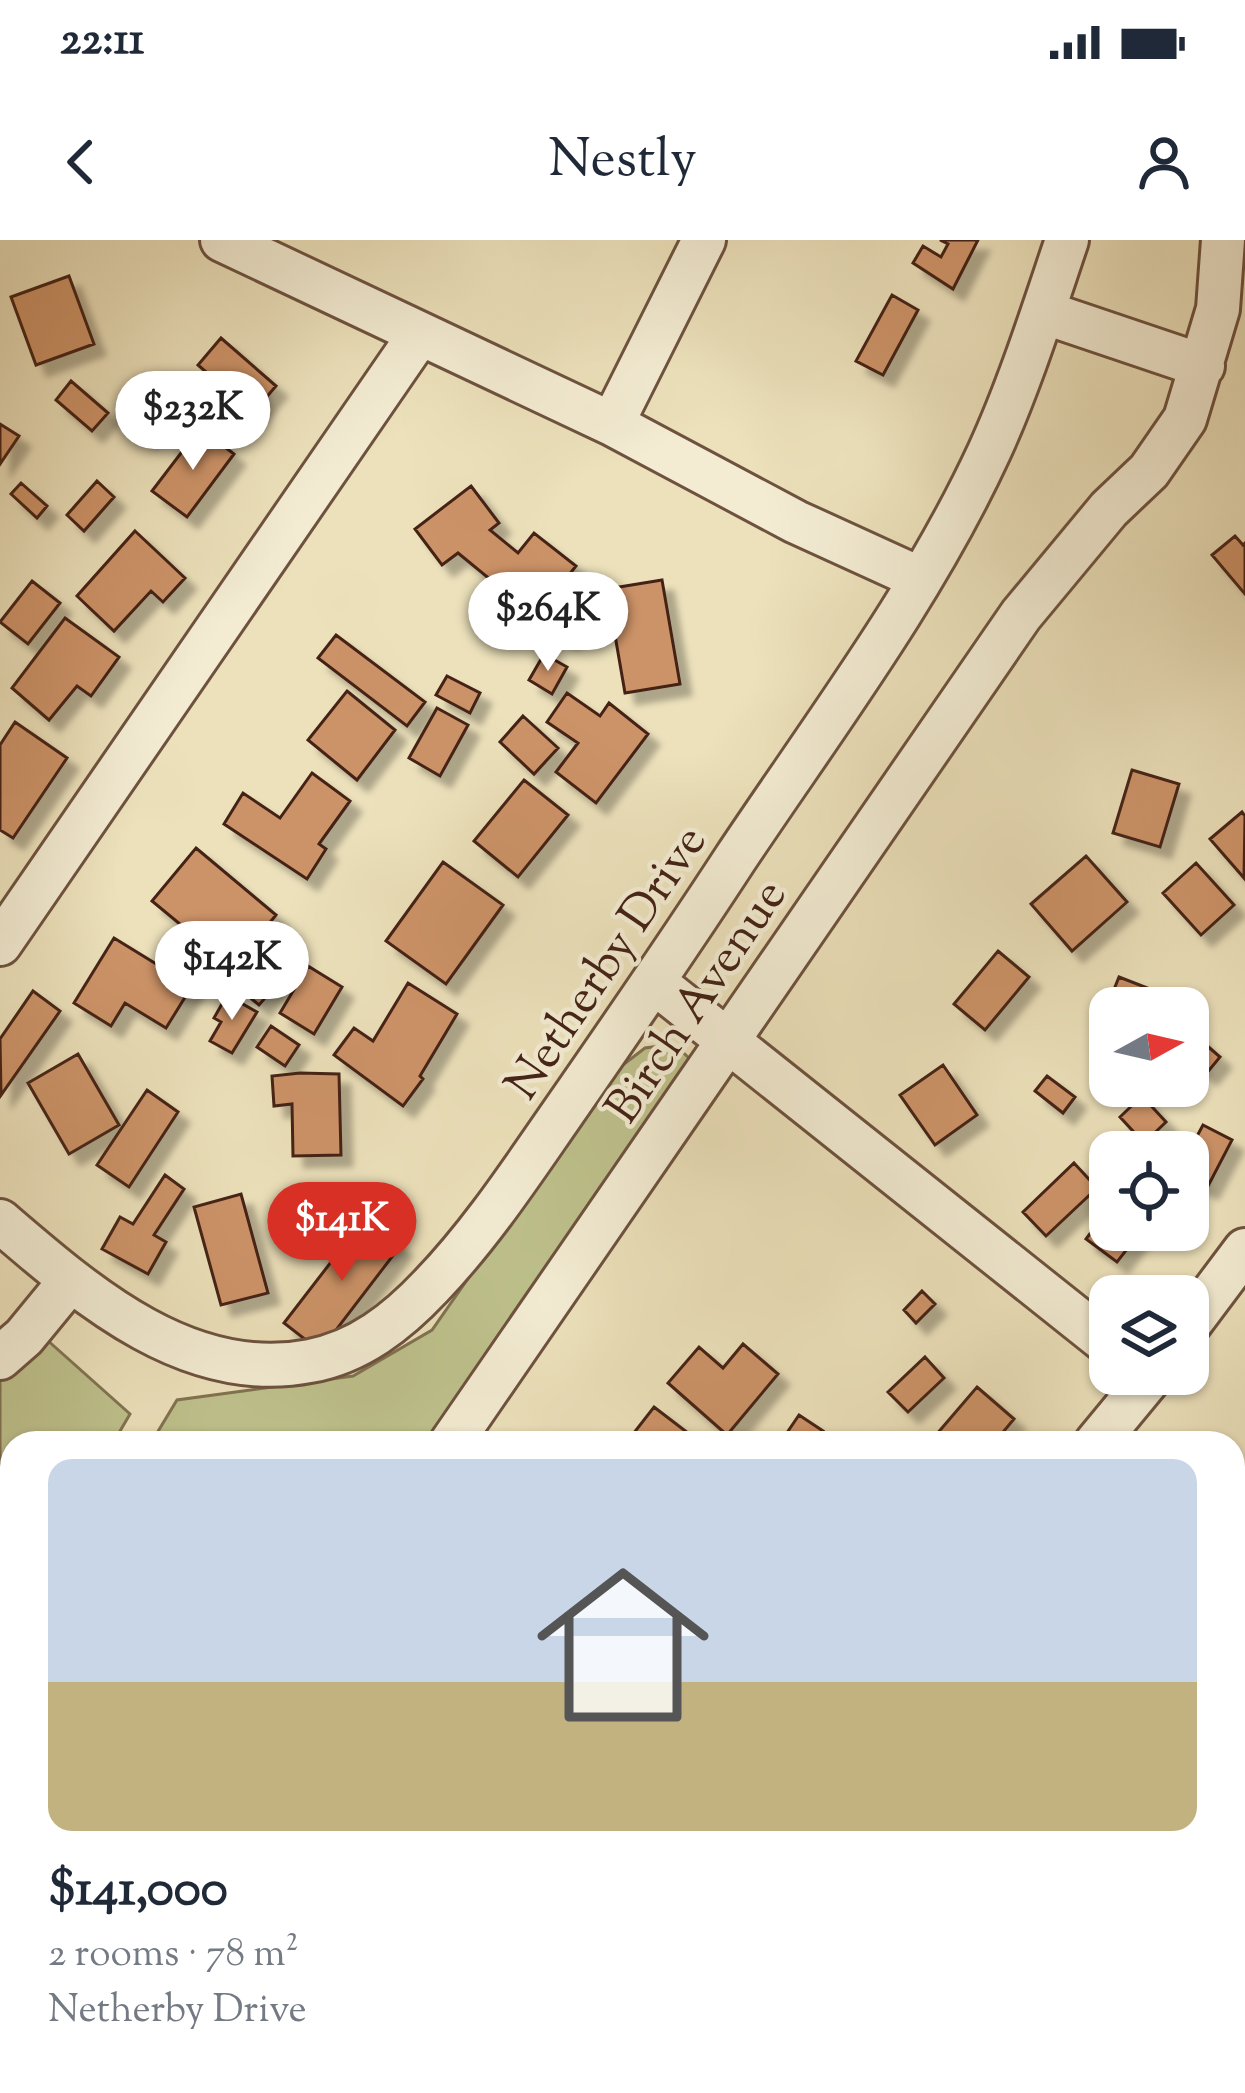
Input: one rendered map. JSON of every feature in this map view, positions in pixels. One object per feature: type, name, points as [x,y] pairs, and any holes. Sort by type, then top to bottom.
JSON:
[{"type":"street","points":[[222,240],[612,424],[796,522],[921,579]]},
{"type":"street","points":[[612,424],[704,240]]},
{"type":"street","name":"Netherby Drive","points":[[0,1221],[70,1281],[164,1339],[193,1354],[226,1360],[308,1362],[348,1349],[376,1335],[431,1286],[494,1212],[654,982],[921,579],[989,451],[1067,240]]},
{"type":"street","name":"Birch Avenue","points":[[459,1431],[1021,615],[1109,508],[1149,471],[1185,419],[1218,309],[1223,240]]},
{"type":"street","points":[[1043,312],[1203,366]]},
{"type":"street","points":[[0,944],[418,335]]},
{"type":"street","points":[[654,982],[1089,1329]]},
{"type":"street","points":[[1209,1298],[1245,1250]]},
{"type":"street","points":[[0,1358],[24,1337],[70,1281]]},
{"type":"street","points":[[1106,1431],[1134,1395]]},
{"type":"green space","points":[[674,1044],[689,1058],[687,1073],[433,1431],[158,1431],[177,1400],[353,1376],[432,1330],[611,1074],[645,1048]]},
{"type":"green space","points":[[46,1339],[130,1414],[120,1431],[0,1431],[0,1375]]},
{"type":"building","points":[[940,240],[978,240],[953,289],[913,263],[923,246],[941,257],[948,244]]},
{"type":"building","points":[[69,276],[94,344],[36,365],[11,297]]},
{"type":"building","points":[[892,295],[918,310],[883,375],[856,361]]},
{"type":"building","points":[[221,338],[276,386],[253,413],[198,365]]},
{"type":"building","points":[[71,381],[108,413],[92,431],[56,400]]},
{"type":"building","points":[[157,381],[177,397],[144,437],[125,421]]},
{"type":"building","points":[[0,424],[19,436],[0,464]]},
{"type":"building","points":[[200,428],[234,454],[187,517],[152,491]]},
{"type":"building","points":[[97,481],[114,497],[84,531],[67,515]]},
{"type":"building","points":[[21,483],[47,506],[37,518],[11,494]]},
{"type":"building","points":[[471,486],[499,523],[490,530],[518,553],[534,533],[576,566],[536,617],[458,553],[442,565],[415,529]]},
{"type":"building","points":[[135,531],[185,578],[163,602],[151,591],[114,631],[77,596]]},
{"type":"building","points":[[1235,536],[1245,543],[1245,594],[1212,555]]},
{"type":"building","points":[[583,579],[602,596],[566,638],[547,621]]},
{"type":"building","points":[[662,580],[680,684],[625,693],[607,589]]},
{"type":"building","points":[[32,581],[60,603],[28,644],[0,622]]},
{"type":"building","points":[[65,618],[119,657],[91,696],[77,686],[49,720],[12,688]]},
{"type":"building","points":[[336,635],[425,702],[407,726],[318,658]]},
{"type":"building","points":[[544,654],[567,667],[552,694],[529,680]]},
{"type":"building","points":[[447,676],[480,693],[470,713],[436,695]]},
{"type":"building","points":[[347,691],[395,730],[357,780],[308,740]]},
{"type":"building","points":[[567,693],[600,716],[609,703],[648,734],[596,803],[556,772],[578,743],[547,722]]},
{"type":"building","points":[[437,708],[468,725],[440,776],[409,758]]},
{"type":"building","points":[[523,716],[558,748],[534,774],[500,742]]},
{"type":"building","points":[[15,722],[67,758],[13,838],[0,830],[0,745]]},
{"type":"building","points":[[1132,770],[1179,784],[1160,847],[1113,833]]},
{"type":"building","points":[[312,773],[350,801],[319,844],[326,849],[307,879],[224,824],[243,793],[280,818]]},
{"type":"building","points":[[524,780],[568,815],[518,877],[474,841]]},
{"type":"building","points":[[1242,812],[1245,816],[1244,878],[1210,839]]},
{"type":"building","points":[[196,848],[276,915],[233,968],[152,901]]},
{"type":"building","points":[[1086,856],[1127,902],[1072,951],[1031,904]]},
{"type":"building","points":[[443,862],[503,905],[446,984],[386,941]]},
{"type":"building","points":[[1196,863],[1234,905],[1201,935],[1163,893]]},
{"type":"building","points":[[114,938],[192,986],[166,1028],[125,1003],[111,1026],[74,1003]]},
{"type":"building","points":[[998,951],[1029,977],[985,1030],[954,1004]]},
{"type":"building","points":[[265,961],[284,976],[259,1005],[241,990]]},
{"type":"building","points":[[308,966],[342,987],[314,1034],[280,1013]]},
{"type":"building","points":[[1119,977],[1145,987],[1115,987]]},
{"type":"building","points":[[408,983],[457,1014],[403,1106],[334,1055],[354,1028],[373,1041]]},
{"type":"building","points":[[33,991],[60,1011],[1,1095],[0,1039]]},
{"type":"building","points":[[227,995],[257,1012],[232,1053],[210,1041],[221,1022],[214,1018]]},
{"type":"building","points":[[271,1026],[299,1045],[285,1066],[257,1047]]},
{"type":"building","points":[[1209,1047],[1220,1057],[1209,1070]]},
{"type":"building","points":[[78,1054],[119,1125],[69,1154],[28,1083]]},
{"type":"building","points":[[943,1065],[977,1115],[935,1145],[900,1095]]},
{"type":"building","points":[[339,1074],[341,1155],[293,1156],[292,1104],[274,1106],[272,1076]]},
{"type":"building","points":[[1047,1076],[1075,1097],[1063,1113],[1035,1091]]},
{"type":"building","points":[[147,1090],[178,1112],[129,1187],[97,1165]]},
{"type":"building","points":[[1130,1107],[1152,1107],[1166,1122],[1157,1131],[1133,1131],[1120,1117]]},
{"type":"building","points":[[1203,1125],[1232,1140],[1209,1184],[1209,1131],[1200,1131]]},
{"type":"building","points":[[1074,1163],[1089,1179],[1089,1196],[1046,1236],[1023,1212]]},
{"type":"building","points":[[165,1175],[184,1189],[154,1235],[166,1242],[148,1274],[102,1249],[120,1217],[133,1224]]},
{"type":"building","points":[[241,1194],[268,1293],[221,1305],[194,1207]]},
{"type":"building","points":[[365,1218],[401,1245],[320,1351],[284,1323]]},
{"type":"building","points":[[1102,1251],[1126,1251],[1117,1262]]},
{"type":"building","points":[[922,1291],[935,1304],[916,1323],[904,1310]]},
{"type":"building","points":[[743,1344],[778,1374],[730,1431],[722,1431],[668,1383],[699,1347],[723,1368]]},
{"type":"building","points":[[925,1357],[944,1378],[908,1412],[888,1392]]},
{"type":"building","points":[[977,1387],[1014,1419],[1004,1431],[939,1431]]},
{"type":"building","points":[[654,1407],[685,1431],[635,1431]]},
{"type":"building","points":[[799,1415],[823,1431],[788,1431]]}]
